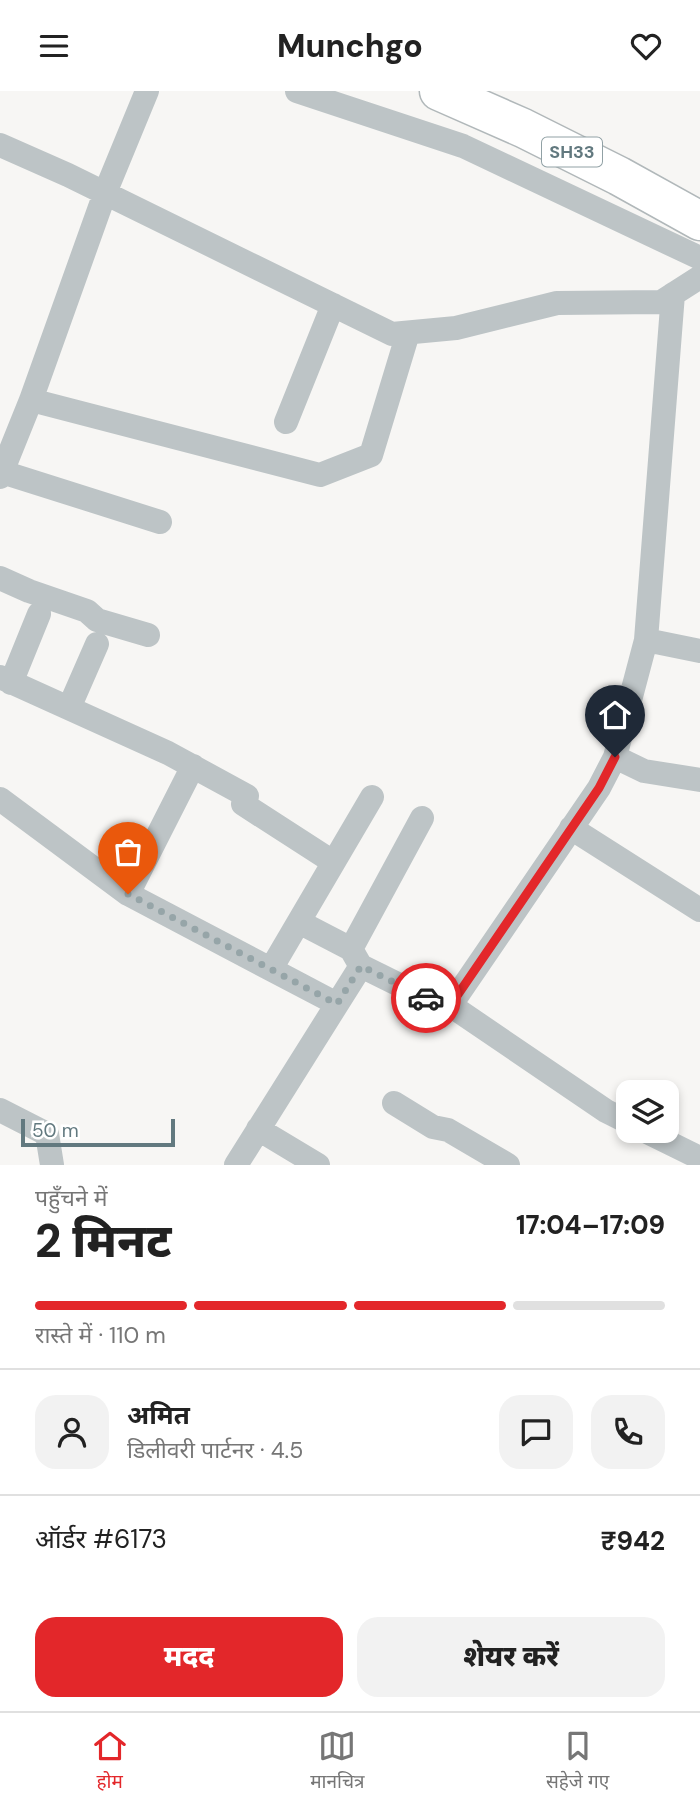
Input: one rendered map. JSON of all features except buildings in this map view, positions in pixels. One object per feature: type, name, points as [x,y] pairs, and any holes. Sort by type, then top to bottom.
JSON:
[{"type":"main road","name":"SH33","points":[[439,91],[523,128],[700,221]]},
{"type":"street","points":[[147,91],[105,193],[31,400],[1,474],[160,523]]},
{"type":"street","points":[[298,91],[463,146],[700,258]]},
{"type":"street","points":[[0,145],[105,193],[392,334],[456,328],[557,303],[661,302],[700,277]]},
{"type":"street","points":[[448,1009],[599,788],[615,757],[646,641],[673,294]]},
{"type":"street","points":[[286,422],[333,305]]},
{"type":"street","points":[[31,400],[320,475],[371,455],[408,333]]},
{"type":"street","points":[[0,578],[86,611],[97,620],[148,635]]},
{"type":"street","points":[[39,614],[5,680],[193,766],[334,862]]},
{"type":"street","points":[[646,641],[700,650]]},
{"type":"street","points":[[69,709],[97,644]]},
{"type":"street","points":[[615,757],[644,771],[700,780]]},
{"type":"street","points":[[128,894],[193,766]]},
{"type":"street","points":[[271,969],[372,797]]},
{"type":"street","points":[[0,799],[128,894],[337,1004]]},
{"type":"street","points":[[236,1165],[337,1004],[422,818]]},
{"type":"street","points":[[571,828],[700,910]]},
{"type":"street","points":[[299,922],[356,958],[448,1009],[453,1007],[616,1116]]},
{"type":"street","points":[[394,1103],[433,1127],[448,1130],[508,1165]]},
{"type":"street","points":[[0,1110],[47,1134],[52,1165]]},
{"type":"street","points":[[258,1129],[318,1165]]},
{"type":"street","points":[[669,1143],[700,1158]]},
{"type":"way so far","points":[[128,894],[337,1004],[361,966],[426,998]]},
{"type":"route","points":[[426,998],[448,1009],[599,788],[615,757]]}]
